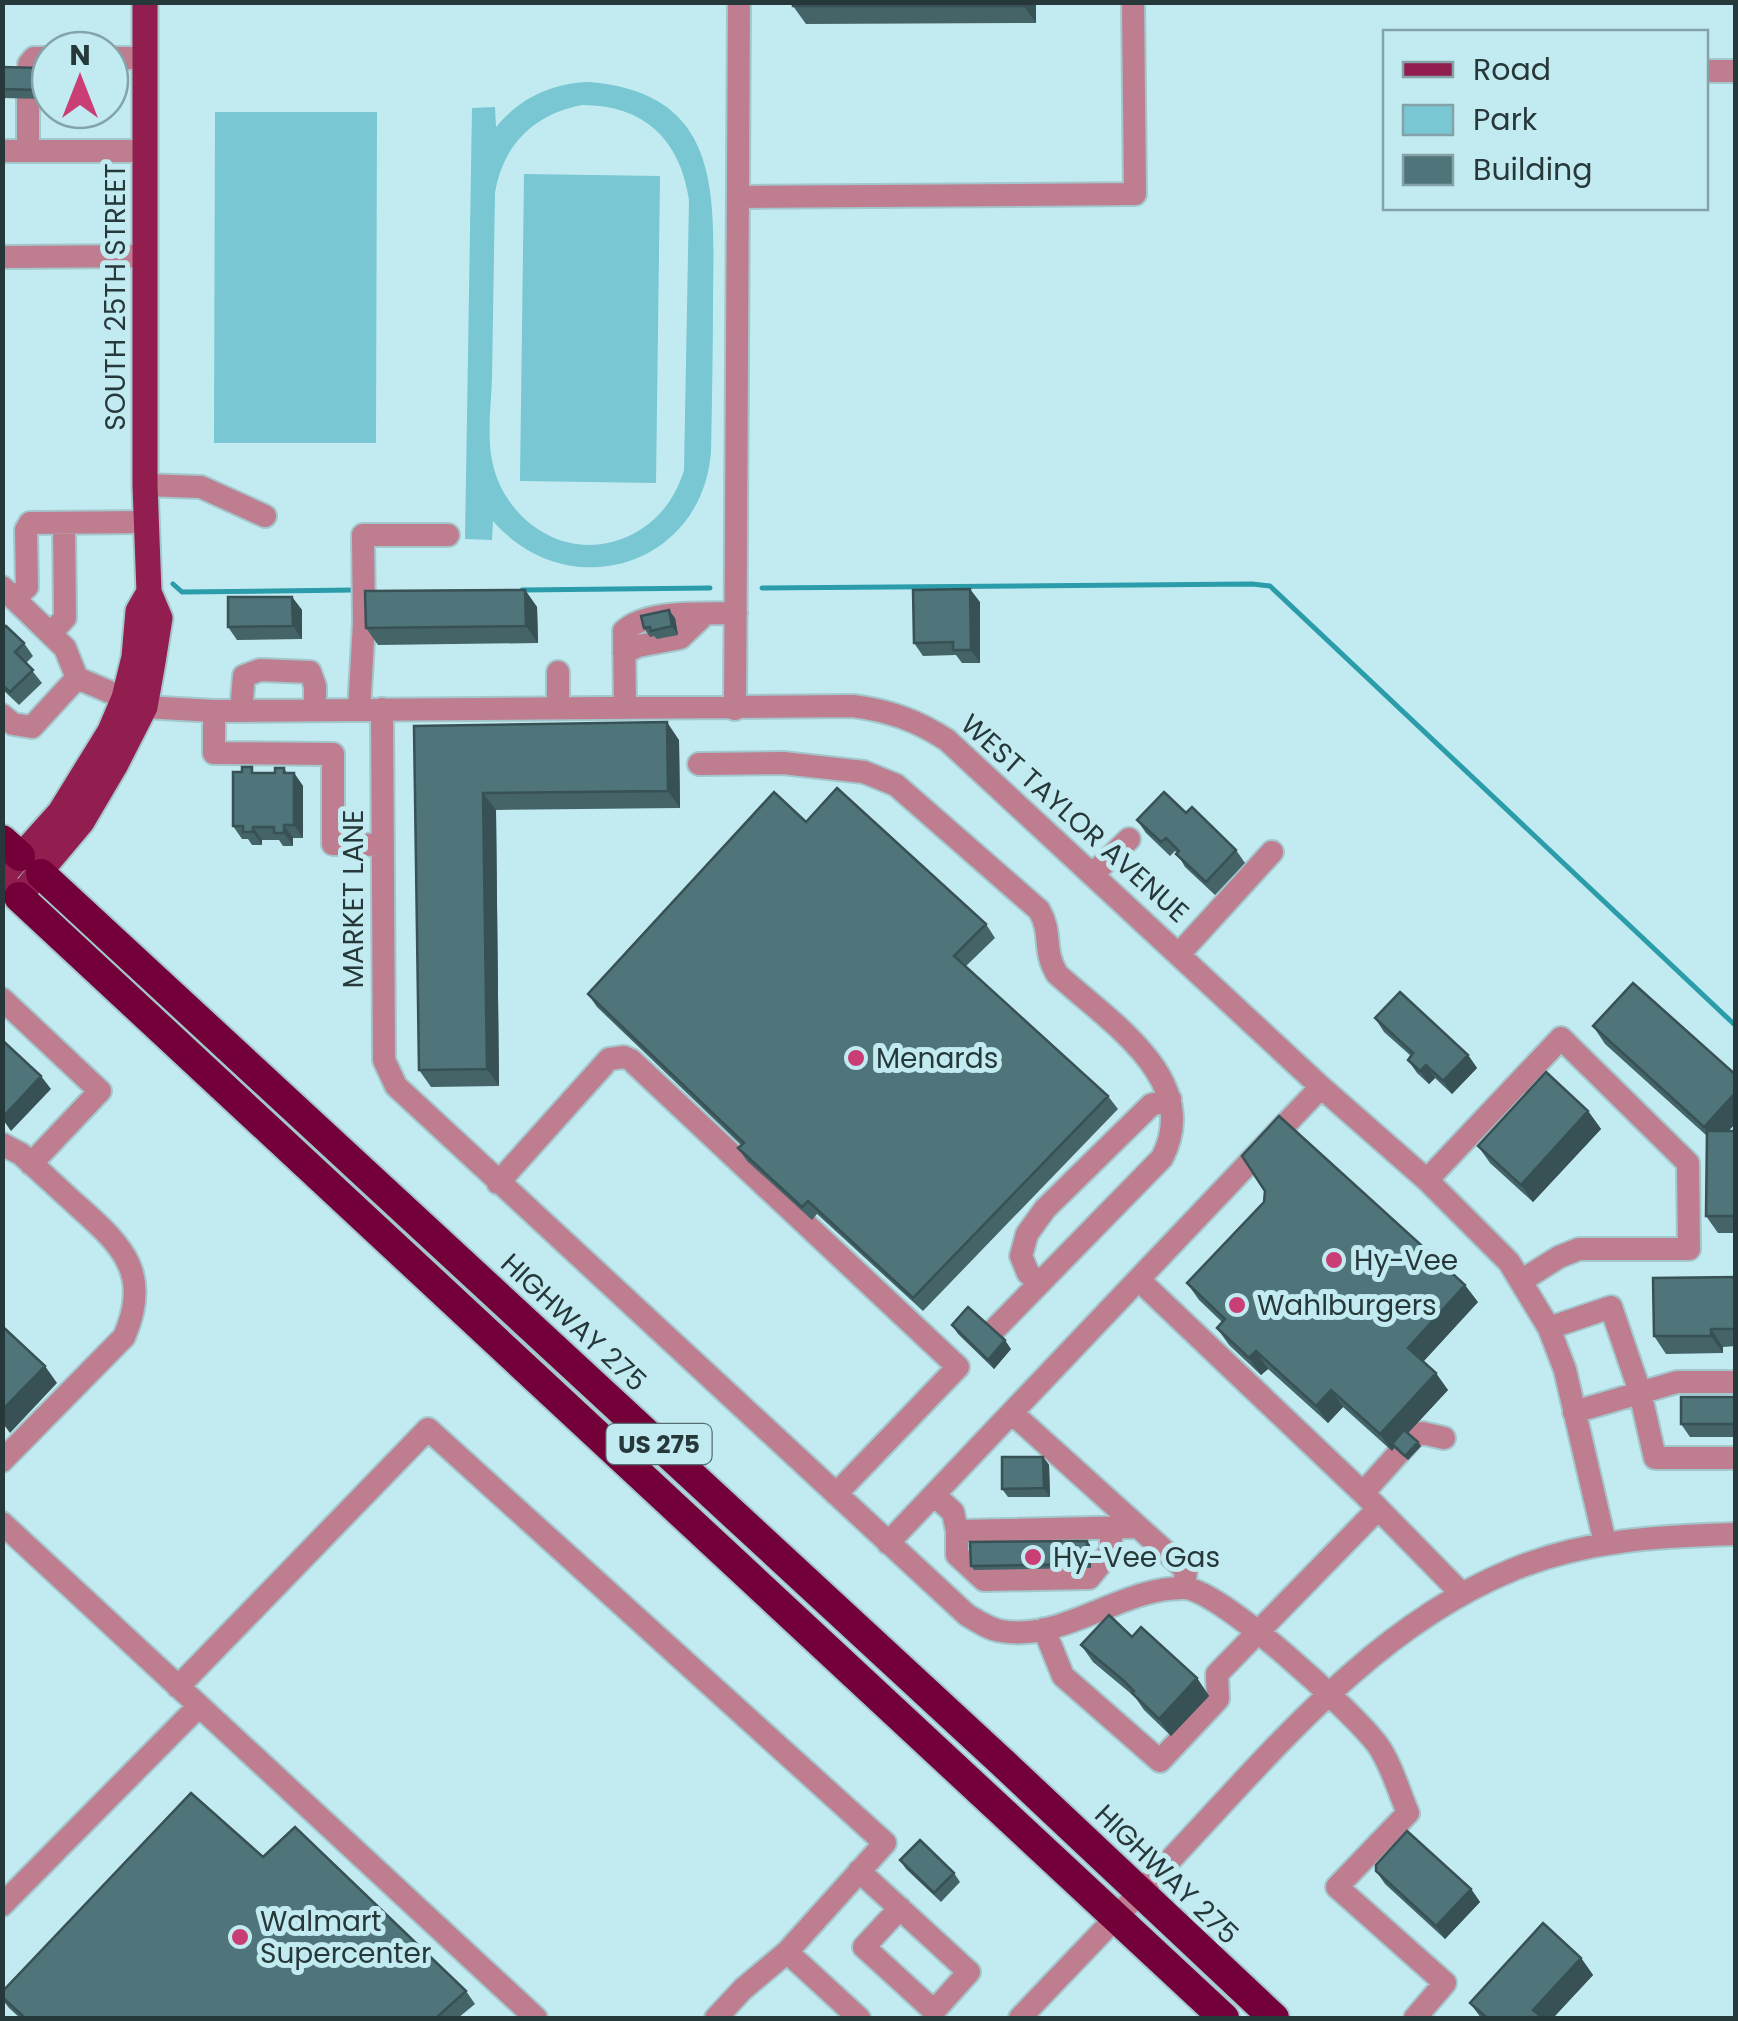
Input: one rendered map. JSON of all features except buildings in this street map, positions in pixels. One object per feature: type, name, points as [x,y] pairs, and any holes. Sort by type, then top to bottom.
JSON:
[{"type":"highway","name":"HIGHWAY 275","points":[[13,877],[1140,1892],[1274,2018]]},
{"type":"highway","name":"US 275","points":[[13,877],[1224,2018]]},
{"type":"main road","name":"SOUTH 25TH STREET","points":[[13,877],[134,702],[138,611],[149,592],[145,486],[145,2]]},
{"type":"street","points":[[735,709],[739,2]]},
{"type":"street","points":[[740,197],[1134,194],[1132,2]]},
{"type":"street","points":[[130,58],[145,58]]},
{"type":"street","points":[[28,151],[30,62]]},
{"type":"street","points":[[1708,71],[1736,70]]},
{"type":"street","points":[[2,152],[146,151]]},
{"type":"street","points":[[2,257],[145,256]]},
{"type":"street","points":[[145,486],[202,487],[265,516]]},
{"type":"street","points":[[2,715],[12,724],[32,727],[77,678],[66,648],[8,593],[26,587],[26,530],[30,522],[146,522]]},
{"type":"street","points":[[51,634],[66,618],[64,522]]},
{"type":"street","name":"MARKET LANE","points":[[448,535],[363,535],[364,623],[383,845],[384,1060],[396,1086],[498,1183]]},
{"type":"street","points":[[625,708],[624,631],[631,624],[676,614],[736,613]]},
{"type":"street","points":[[241,711],[244,676],[260,670],[310,672],[315,710]]},
{"type":"street","points":[[558,672],[558,708]]},
{"type":"street","name":"WEST TAYLOR AVENUE","points":[[77,678],[134,702],[214,711],[854,706],[890,711],[920,722],[947,740],[1321,1087],[1427,1180],[1509,1262],[1550,1328],[1565,1370],[1605,1543]]},
{"type":"street","points":[[214,711],[214,753],[333,754],[333,844],[383,845]]},
{"type":"street","points":[[698,764],[783,763],[864,772],[896,785],[1038,910],[1048,927],[1049,960],[1058,974],[1157,1066],[1174,1114],[1171,1142],[1162,1158],[992,1332]]},
{"type":"street","points":[[1093,874],[1128,838]]},
{"type":"street","points":[[1180,954],[1272,852]]},
{"type":"street","points":[[2,999],[100,1091],[31,1164]]},
{"type":"street","points":[[1427,1180],[1561,1038],[1688,1163],[1689,1249],[1579,1248],[1559,1256],[1521,1282]]},
{"type":"street","points":[[958,1367],[706,1128],[624,1057],[609,1058],[498,1183],[967,1615],[997,1631],[1044,1629],[1132,1598],[1184,1588],[1201,1591],[1330,1694],[1379,1746],[1408,1814],[1337,1887],[1445,1983],[1415,2018]]},
{"type":"street","points":[[888,1543],[1321,1087]]},
{"type":"street","points":[[1040,1283],[1028,1272],[1020,1256],[1031,1226],[1150,1105],[1170,1099]]},
{"type":"street","points":[[2,1144],[31,1164],[119,1242],[132,1268],[134,1297],[124,1337],[2,1461]]},
{"type":"street","points":[[1139,1280],[1371,1501],[1462,1594]]},
{"type":"street","points":[[1550,1328],[1610,1307],[1640,1392],[1655,1458],[1736,1458]]},
{"type":"street","points":[[836,1494],[974,1349]]},
{"type":"street","points":[[1574,1412],[1677,1382],[1736,1382]]},
{"type":"street","points":[[1012,1412],[1186,1570],[1184,1588]]},
{"type":"street","points":[[178,1687],[428,1429],[885,1843],[787,1952],[716,2018]]},
{"type":"street","points":[[1044,1629],[1063,1676],[1160,1760],[1218,1700],[1217,1674],[1258,1634],[1371,1501],[1413,1437],[1422,1433],[1444,1438]]},
{"type":"street","points":[[934,1494],[953,1512],[957,1555],[984,1580],[1089,1578],[1111,1552],[1111,1528]]},
{"type":"street","points":[[2,1523],[536,2018]]},
{"type":"street","points":[[957,1531],[1138,1527]]},
{"type":"street","points":[[1020,2018],[1330,1694],[1424,1619],[1462,1594],[1511,1570],[1605,1543],[1659,1536],[1736,1534]]},
{"type":"street","points":[[2,1904],[198,1707]]},
{"type":"street","points":[[859,1872],[900,1908],[970,1972],[934,2011],[864,1947],[900,1908]]},
{"type":"street","points":[[787,1952],[859,2018]]},
{"type":"green space","points":[[575,83],[633,90],[665,106],[687,128],[702,155],[713,222],[711,452],[702,492],[684,523],[658,547],[627,562],[593,567],[557,563],[524,547],[493,521],[492,540],[465,539],[472,108],[495,107],[496,127],[526,100]],"holes":[[[582,105],[604,107],[641,119],[668,143],[689,200],[684,470],[658,516],[625,538],[592,545],[573,544],[538,530],[511,503],[494,469],[490,424],[495,193],[513,146],[535,124],[565,109]]]},
{"type":"green space","points":[[215,112],[377,112],[376,443],[214,443]]},
{"type":"green space","points":[[524,174],[660,176],[656,483],[520,481]]},
{"type":"waterway","points":[[173,584],[182,592],[353,590]]},
{"type":"waterway","points":[[762,588],[1270,586],[1736,1026]]},
{"type":"waterway","points":[[522,590],[710,588]]},
{"type":"place","name":"Menards","points":[[856,1058]]},
{"type":"place","name":"Hy-Vee","points":[[1334,1260]]},
{"type":"place","name":"Wahlburgers","points":[[1237,1305]]},
{"type":"place","name":"Hy-Vee Gas","points":[[1033,1557]]},
{"type":"place","name":"Walmart Supercenter","points":[[240,1937]]}]
